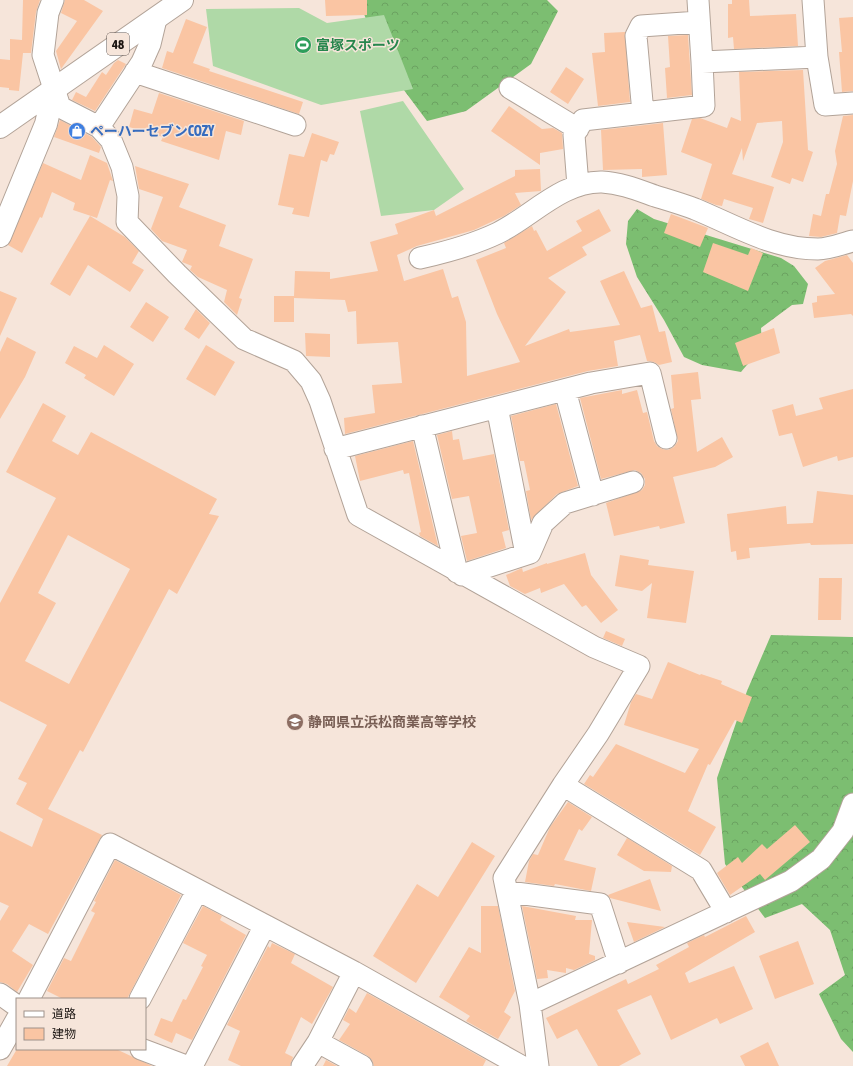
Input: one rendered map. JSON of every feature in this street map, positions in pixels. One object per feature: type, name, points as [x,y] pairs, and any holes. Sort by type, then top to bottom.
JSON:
[{"type":"main road","name":"48","points":[[0,127],[182,0]]},
{"type":"main road","points":[[0,236],[46,124],[54,89]]},
{"type":"street","points":[[53,0],[48,13],[43,56],[60,107],[99,127],[111,140],[122,167],[128,196],[127,222],[177,274],[244,339],[294,362],[311,381],[320,401],[358,516],[594,647],[639,666],[598,734],[563,785],[504,878],[530,1004],[538,1066]]},
{"type":"street","points":[[578,186],[574,135],[583,120],[704,106],[698,0]]},
{"type":"street","points":[[813,0],[817,57],[825,105],[853,103]]},
{"type":"street","points":[[99,127],[135,72],[150,44],[156,19]]},
{"type":"street","points":[[642,113],[636,36],[640,26],[700,22]]},
{"type":"street","points":[[702,62],[817,57]]},
{"type":"street","points":[[135,72],[295,125]]},
{"type":"street","points":[[510,88],[578,129]]},
{"type":"street","points":[[420,258],[463,248],[498,233],[552,199],[578,186],[600,182],[615,183],[636,189],[694,209],[782,245],[818,249],[828,248],[853,241]]},
{"type":"street","points":[[335,449],[565,390],[650,373],[666,438]]},
{"type":"street","points":[[565,390],[593,495]]},
{"type":"street","points":[[497,407],[526,554]]},
{"type":"street","points":[[422,426],[460,573]]},
{"type":"street","points":[[460,573],[530,553],[543,523],[565,503],[633,482]]},
{"type":"street","points":[[563,785],[701,870],[726,912]]},
{"type":"street","points":[[530,1004],[791,881],[821,859],[843,831],[853,804]]},
{"type":"street","points":[[30,998],[110,844],[264,927],[354,972],[521,1066]]},
{"type":"street","points":[[141,998],[197,891]]},
{"type":"street","points":[[508,892],[600,904],[619,963]]},
{"type":"street","points":[[192,1066],[264,927]]},
{"type":"street","points":[[302,1066],[318,1042],[354,972]]},
{"type":"street","points":[[0,994],[16,1005]]},
{"type":"street","points":[[0,1049],[16,1021]]},
{"type":"street","points":[[318,1042],[362,1066]]},
{"type":"street","points":[[144,1050],[186,1066]]},
{"type":"green space","points":[[359,0],[547,0],[558,11],[531,64],[466,111],[427,121],[380,58]]},
{"type":"green space","name":"富塚スポーツ","points":[[299,8],[327,23],[384,15],[413,89],[321,105],[213,66],[206,9]]},
{"type":"green space","points":[[403,101],[464,189],[434,210],[381,216],[360,111]]},
{"type":"green space","points":[[637,209],[654,219],[781,258],[794,266],[808,284],[803,304],[792,305],[761,328],[762,347],[741,372],[702,365],[684,357],[664,320],[637,277],[626,244],[628,221]]},
{"type":"green space","points":[[771,635],[853,637],[853,1052],[841,1039],[819,994],[845,975],[830,930],[802,904],[765,918],[725,864],[717,778],[747,691]]},
{"type":"building","points":[[23,0],[40,0],[36,12],[31,53],[23,53],[19,91],[0,87],[0,59],[10,60],[10,39],[22,40]]},
{"type":"building","points":[[65,0],[84,0],[103,11],[61,69],[56,51],[77,21],[61,13]]},
{"type":"building","points":[[325,0],[367,0],[367,15],[326,16]]},
{"type":"building","points":[[732,0],[749,0],[750,16],[796,14],[798,46],[734,49],[733,37],[728,38],[728,4],[732,4]]},
{"type":"building","points":[[853,17],[853,91],[842,92],[839,52],[842,52],[839,18]]},
{"type":"building","points":[[186,19],[207,27],[193,63],[210,69],[209,71],[303,102],[299,114],[162,68],[167,51],[173,53]]},
{"type":"building","points":[[625,32],[630,102],[598,106],[592,53],[605,52],[604,33]]},
{"type":"building","points":[[688,35],[692,95],[667,98],[665,68],[670,67],[668,36]]},
{"type":"building","points":[[118,60],[126,64],[95,111],[72,100],[76,92],[86,97],[102,72],[106,75],[114,63]]},
{"type":"building","points":[[566,67],[584,79],[568,104],[550,92]]},
{"type":"building","points":[[803,70],[808,150],[813,152],[803,182],[792,178],[790,184],[771,177],[783,142],[782,121],[757,123],[743,161],[742,148],[732,174],[774,187],[763,223],[749,219],[753,208],[724,199],[722,206],[701,199],[712,164],[681,152],[692,119],[700,118],[727,128],[731,117],[741,121],[739,72]]},
{"type":"building","points":[[159,93],[244,121],[241,135],[226,131],[219,160],[161,141],[163,137],[129,127],[134,109],[152,114]]},
{"type":"building","points":[[509,106],[542,129],[553,128],[562,133],[563,149],[540,153],[540,165],[491,131]]},
{"type":"building","points":[[853,115],[853,181],[846,216],[840,215],[837,233],[821,237],[809,236],[813,214],[821,216],[826,194],[829,194],[837,164],[835,151],[843,116]]},
{"type":"building","points":[[60,120],[92,137],[101,147],[99,153],[54,137]]},
{"type":"building","points":[[663,123],[667,175],[642,177],[642,169],[603,170],[601,130]]},
{"type":"building","points":[[312,133],[339,142],[334,155],[330,154],[327,162],[321,160],[309,217],[292,214],[294,208],[278,205],[289,154],[304,157]]},
{"type":"building","points":[[90,155],[107,163],[113,181],[110,180],[97,218],[73,210],[75,203],[52,192],[42,218],[40,217],[22,253],[8,245],[43,163],[81,180]]},
{"type":"building","points":[[135,166],[189,184],[179,207],[226,225],[219,246],[253,259],[239,298],[242,299],[237,315],[224,302],[227,290],[198,277],[190,270],[192,266],[182,262],[187,250],[162,241],[151,229],[163,197],[139,189]]},
{"type":"building","points":[[540,169],[541,191],[515,193],[521,205],[504,216],[474,230],[417,246],[397,255],[404,281],[443,269],[452,298],[458,296],[466,322],[467,376],[520,362],[497,314],[476,260],[506,248],[504,243],[532,226],[534,231],[536,230],[547,251],[582,231],[576,221],[599,209],[611,231],[582,247],[587,255],[548,278],[566,292],[525,346],[569,329],[570,332],[620,325],[600,281],[624,271],[641,308],[652,305],[659,332],[665,331],[672,362],[659,365],[654,362],[647,361],[640,335],[614,341],[618,366],[588,371],[345,434],[344,418],[375,413],[372,385],[402,383],[398,342],[357,344],[356,311],[348,312],[345,300],[294,298],[294,322],[274,322],[274,296],[294,296],[295,271],[330,272],[330,279],[378,271],[370,242],[398,234],[395,224],[434,210],[436,216],[515,176],[515,170]]},
{"type":"building","points":[[671,214],[708,228],[700,247],[664,233]]},
{"type":"building","points":[[90,216],[125,237],[139,251],[132,263],[144,270],[130,292],[88,265],[70,296],[50,284]]},
{"type":"building","points":[[713,243],[748,255],[751,248],[763,253],[748,291],[703,272]]},
{"type":"building","points":[[847,255],[853,263],[853,316],[851,314],[814,318],[812,303],[817,302],[817,296],[835,294],[815,268],[825,261]]},
{"type":"building","points":[[0,291],[17,298],[0,336]]},
{"type":"building","points":[[146,302],[169,317],[153,342],[130,327]]},
{"type":"building","points":[[196,309],[210,323],[199,339],[184,329]]},
{"type":"building","points":[[774,328],[780,353],[743,366],[735,343]]},
{"type":"building","points":[[305,333],[330,334],[330,357],[306,356]]},
{"type":"building","points":[[7,337],[36,352],[25,377],[0,419],[0,352]]},
{"type":"building","points":[[104,345],[134,364],[114,396],[84,378],[86,375],[65,363],[74,346],[97,358]]},
{"type":"building","points":[[206,345],[235,362],[215,396],[186,379]]},
{"type":"building","points":[[698,372],[701,399],[691,400],[697,452],[722,437],[733,457],[715,467],[673,477],[685,523],[660,529],[659,526],[614,536],[606,503],[642,490],[645,485],[645,479],[641,473],[635,470],[601,479],[580,398],[622,390],[622,394],[637,390],[643,413],[647,412],[654,441],[657,446],[668,450],[674,447],[678,441],[671,409],[674,408],[671,375]]},
{"type":"building","points":[[853,389],[853,457],[838,461],[837,456],[803,467],[792,433],[779,436],[772,410],[793,404],[796,416],[823,409],[819,398]]},
{"type":"building","points":[[43,403],[66,416],[52,441],[78,455],[91,432],[217,499],[209,514],[219,516],[177,594],[169,589],[83,752],[80,750],[48,809],[102,835],[48,934],[29,924],[12,951],[33,965],[17,992],[7,984],[0,982],[0,921],[9,906],[0,902],[0,831],[32,847],[43,819],[16,804],[27,783],[18,779],[47,725],[0,701],[0,603],[56,498],[6,472]],"holes":[[[68,535],[130,569],[69,684],[25,661],[56,603],[38,593]]]},
{"type":"building","points":[[556,404],[578,486],[557,494],[531,520],[526,491],[530,490],[524,461],[520,461],[511,416]]},
{"type":"building","points":[[452,431],[453,440],[459,439],[463,460],[494,454],[509,530],[502,532],[506,548],[467,561],[461,536],[477,533],[469,496],[452,499],[437,435]]},
{"type":"building","points":[[413,441],[438,546],[420,536],[419,533],[421,532],[409,473],[404,474],[403,470],[360,481],[355,456]]},
{"type":"building","points":[[817,491],[853,495],[853,544],[811,545],[810,543],[749,548],[750,558],[737,560],[736,551],[731,552],[727,514],[786,506],[787,524],[813,523]]},
{"type":"building","points":[[585,553],[591,575],[618,610],[601,623],[586,605],[582,607],[564,584],[541,593],[540,588],[525,594],[510,586],[506,575],[522,568],[523,572],[547,563]]},
{"type":"building","points":[[620,555],[649,560],[648,565],[694,571],[686,623],[647,618],[652,583],[642,591],[615,586]]},
{"type":"building","points":[[819,578],[842,578],[841,620],[818,620]]},
{"type":"building","points":[[606,631],[625,639],[622,646],[603,638]]},
{"type":"building","points":[[668,662],[700,675],[701,674],[722,681],[721,684],[752,697],[742,723],[735,720],[710,765],[708,764],[688,811],[716,827],[700,855],[584,784],[590,775],[593,777],[616,744],[685,773],[699,749],[624,725],[631,702],[636,694],[652,699]]},
{"type":"building","points":[[568,802],[592,817],[582,831],[579,829],[564,860],[596,868],[591,891],[555,884],[554,886],[525,882],[529,861],[533,854],[538,855],[550,827]]},
{"type":"building","points":[[795,825],[810,842],[765,880],[760,874],[730,895],[717,873],[738,857],[742,863],[762,844],[767,849]]},
{"type":"building","points":[[627,838],[672,866],[671,872],[644,871],[617,855]]},
{"type":"building","points":[[472,842],[495,856],[416,983],[373,956],[417,884],[438,897]]},
{"type":"building","points":[[115,860],[181,895],[128,998],[61,998],[47,991],[64,958],[71,961],[95,913],[91,911],[96,902],[94,901]]},
{"type":"building","points":[[650,879],[661,911],[610,898],[608,895]]},
{"type":"building","points":[[203,906],[222,916],[220,920],[246,935],[192,1040],[176,1033],[172,1043],[154,1035],[161,1018],[172,1022],[183,999],[186,1000],[203,967],[201,966],[207,955],[183,943]]},
{"type":"building","points":[[481,906],[498,906],[515,991],[504,1012],[511,1017],[498,1039],[466,1021],[470,1016],[439,997],[469,947],[481,953]]},
{"type":"building","points":[[522,906],[576,916],[575,920],[592,920],[589,954],[595,956],[595,960],[574,970],[566,968],[566,973],[547,970],[548,978],[537,979]]},
{"type":"building","points":[[746,916],[755,932],[685,973],[689,983],[734,966],[753,1009],[720,1024],[717,1018],[671,1040],[651,995],[617,1010],[641,1054],[619,1066],[598,1066],[577,1029],[557,1039],[546,1018],[626,979],[628,984],[659,969],[656,965],[689,947],[687,943],[704,935],[705,937]]},
{"type":"building","points":[[627,922],[665,927],[634,942]]},
{"type":"building","points":[[798,941],[814,984],[775,999],[759,956]]},
{"type":"building","points":[[272,943],[295,954],[291,963],[333,987],[312,1024],[301,1017],[285,1053],[293,1057],[290,1066],[241,1066],[228,1060],[240,1031],[227,1025],[268,946],[270,948]]},
{"type":"building","points":[[367,993],[486,1060],[483,1066],[374,1066],[372,1060],[368,1056],[339,1040],[350,1024],[343,1020],[349,1008],[356,1013]]},
{"type":"building","points":[[768,1042],[779,1066],[745,1066],[740,1056]]},
{"type":"building","points":[[16,1050],[118,1050],[152,1066],[7,1066]]},
{"type":"building","points":[[326,1060],[337,1066],[323,1066]]},
{"type":"place","name":"富塚スポーツ","points":[[303,45]]},
{"type":"place","name":"ペーハーセブンCOZY","points":[[77,131]]},
{"type":"place","name":"静岡県立浜松商業高等学校","points":[[295,722]]}]
